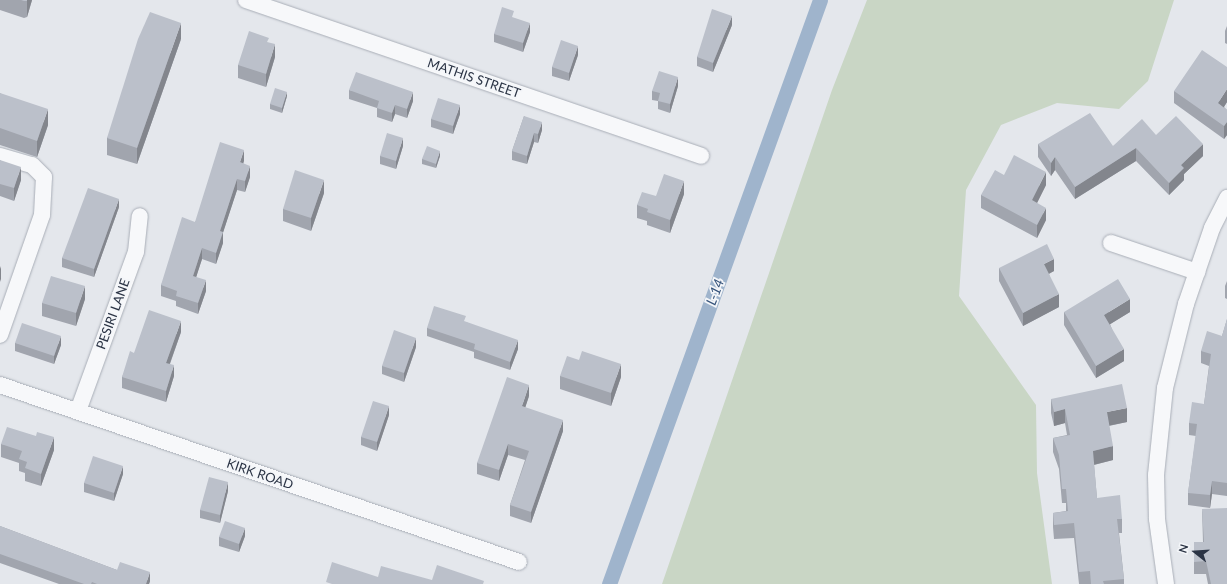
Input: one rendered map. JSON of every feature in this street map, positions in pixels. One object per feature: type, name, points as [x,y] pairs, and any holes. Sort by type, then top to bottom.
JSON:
[{"type":"street","name":"MATHIS STREET","points":[[246,0],[701,156]]},
{"type":"street","points":[[0,156],[32,166],[44,177],[42,216],[0,335]]},
{"type":"street","points":[[1166,584],[1157,519],[1159,432],[1174,346],[1212,228],[1227,198]]},
{"type":"street","name":"PESIRI LANE","points":[[78,411],[136,252],[140,216]]},
{"type":"street","points":[[1110,243],[1197,272]]},
{"type":"street","name":"KIRK ROAD","points":[[0,385],[519,562]]},
{"type":"green space","points":[[867,0],[1174,0],[1148,81],[1119,109],[1057,103],[1001,125],[966,190],[959,296],[1036,405],[1037,473],[1052,584],[662,584],[832,90]]},
{"type":"building","points":[[502,7],[514,11],[512,17],[530,23],[523,43],[494,34]]},
{"type":"building","points":[[712,9],[732,16],[713,63],[697,57]]},
{"type":"building","points":[[150,12],[181,23],[137,148],[107,138],[138,39]]},
{"type":"building","points":[[249,31],[269,38],[267,42],[275,44],[266,74],[238,65]]},
{"type":"building","points":[[561,40],[578,46],[569,73],[552,67]]},
{"type":"building","points":[[1202,50],[1227,67],[1227,89],[1218,103],[1227,110],[1227,122],[1224,126],[1174,91]]},
{"type":"building","points":[[659,71],[678,77],[670,104],[658,101],[660,93],[652,91]]},
{"type":"building","points":[[356,72],[413,92],[407,109],[395,105],[392,113],[377,108],[379,101],[349,90]]},
{"type":"building","points":[[275,88],[287,92],[282,108],[270,104]]},
{"type":"building","points":[[0,93],[48,109],[37,141],[0,128]]},
{"type":"building","points":[[438,98],[460,105],[453,126],[431,119]]},
{"type":"building","points":[[1090,113],[1113,146],[1142,119],[1156,135],[1176,116],[1203,144],[1181,165],[1184,168],[1169,183],[1136,148],[1075,187],[1055,157],[1051,163],[1038,144]]},
{"type":"building","points":[[524,116],[542,122],[538,134],[534,133],[527,156],[512,151]]},
{"type":"building","points":[[387,133],[403,138],[396,161],[380,156]]},
{"type":"building","points":[[220,142],[244,150],[240,162],[250,166],[245,181],[237,179],[220,231],[223,232],[216,253],[202,248],[193,276],[206,280],[198,303],[176,296],[177,291],[161,285],[182,217],[195,222]]},
{"type":"building","points":[[427,146],[440,151],[436,164],[422,159]]},
{"type":"building","points":[[1014,155],[1046,172],[1032,200],[1046,208],[1037,225],[981,195],[995,170],[1004,175]]},
{"type":"building","points":[[0,160],[21,167],[14,188],[0,184]]},
{"type":"building","points":[[295,170],[324,180],[311,218],[283,209]]},
{"type":"building","points":[[664,174],[684,181],[670,220],[647,212],[648,209],[637,205],[642,192],[656,196]]},
{"type":"building","points":[[88,188],[119,199],[94,269],[62,258]]},
{"type":"building","points":[[1047,244],[1054,259],[1044,264],[1059,294],[1023,313],[999,268]]},
{"type":"building","points":[[51,276],[85,286],[76,313],[42,303]]},
{"type":"building","points":[[1118,279],[1130,299],[1104,315],[1124,349],[1096,366],[1064,312]]},
{"type":"building","points":[[434,306],[466,316],[464,321],[518,340],[510,362],[474,349],[475,344],[427,328]]},
{"type":"building","points":[[149,310],[181,321],[166,363],[174,365],[166,391],[122,377],[130,351],[134,353]]},
{"type":"building","points":[[1227,319],[1227,483],[1212,481],[1210,495],[1188,493],[1197,424],[1189,423],[1192,402],[1204,404],[1211,354],[1201,351],[1207,331],[1222,336]]},
{"type":"building","points":[[22,323],[61,336],[54,356],[15,343]]},
{"type":"building","points":[[394,330],[416,338],[404,373],[382,366]]},
{"type":"building","points":[[582,351],[621,364],[611,393],[560,376],[567,356],[579,360]]},
{"type":"building","points":[[507,377],[529,385],[522,406],[563,420],[531,512],[510,505],[529,451],[508,444],[499,470],[477,463]]},
{"type":"building","points":[[1122,384],[1127,408],[1107,412],[1113,446],[1093,451],[1097,498],[1120,495],[1122,519],[1117,519],[1124,579],[1103,581],[1104,584],[1091,584],[1090,571],[1079,572],[1074,523],[1054,525],[1053,513],[1068,511],[1066,489],[1062,489],[1059,455],[1053,438],[1070,435],[1065,409],[1054,412],[1051,399]]},
{"type":"building","points":[[373,401],[389,406],[377,442],[361,437]]},
{"type":"building","points":[[7,427],[36,436],[37,432],[54,437],[41,474],[25,468],[27,462],[19,459],[22,451],[1,444]]},
{"type":"building","points":[[93,456],[123,466],[114,493],[84,483]]},
{"type":"building","points":[[209,477],[228,482],[220,515],[200,510]]},
{"type":"building","points":[[1227,508],[1227,584],[1211,584],[1206,561],[1194,562],[1194,542],[1204,542],[1202,509]]},
{"type":"building","points":[[225,521],[245,528],[239,544],[219,537]]},
{"type":"building","points":[[0,526],[117,570],[120,562],[150,572],[146,584],[97,584],[92,582],[91,584],[84,584],[0,554]]},
{"type":"building","points":[[332,562],[378,577],[381,566],[432,580],[437,565],[484,581],[483,584],[332,584],[326,582]]},
{"type":"waterway","name":"L-14","points":[[609,584],[820,0]]}]
